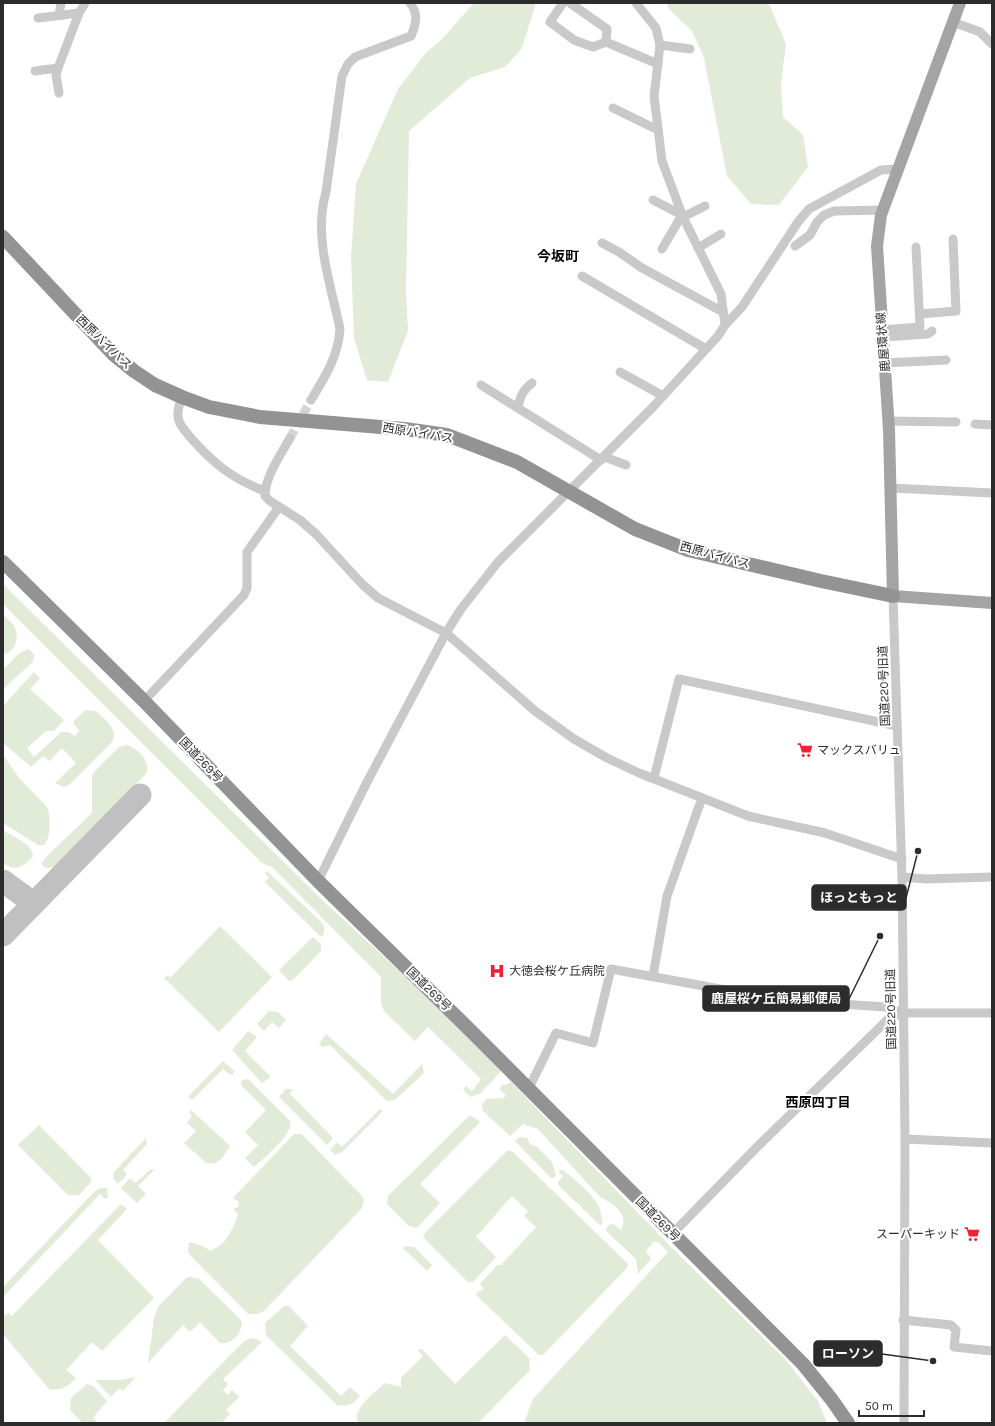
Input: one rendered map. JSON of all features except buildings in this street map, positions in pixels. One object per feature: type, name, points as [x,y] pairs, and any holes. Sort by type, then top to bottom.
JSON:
[{"type":"highway","name":"西原バイパス","points":[[3,237],[113,354],[134,371],[155,385],[182,397],[209,407],[260,417],[405,429],[447,435],[517,462],[569,493],[635,529],[688,550],[893,596]]},
{"type":"highway","name":"国道269号","points":[[3,562],[144,701],[318,881],[529,1088],[803,1364],[832,1400],[848,1423]]},
{"type":"main road","name":"鹿屋環状線","points":[[893,596],[891,488],[886,362],[876,246],[883,210],[960,3]]},
{"type":"main road","points":[[893,596],[992,603]]},
{"type":"street","points":[[59,15],[61,3]]},
{"type":"street","points":[[59,93],[56,75],[58,68],[79,13],[85,3]]},
{"type":"street","points":[[311,400],[332,364],[339,344],[340,329],[320,233],[321,208],[326,192],[342,76],[348,64],[355,57],[411,36],[417,20],[414,7],[410,3]]},
{"type":"street","points":[[563,3],[550,22],[574,40],[593,48],[606,42],[658,64]]},
{"type":"street","points":[[570,3],[607,29],[606,42]]},
{"type":"street","points":[[636,3],[656,28],[660,45],[654,96],[662,162],[682,216],[721,294],[725,325]]},
{"type":"street","points":[[38,18],[79,13]]},
{"type":"street","points":[[953,22],[980,32],[992,44]]},
{"type":"street","points":[[660,45],[690,49]]},
{"type":"street","points":[[35,71],[58,68]]},
{"type":"street","points":[[614,108],[658,130]]},
{"type":"street","points":[[318,881],[366,784],[446,633],[461,609],[498,562],[569,493],[663,396],[706,348],[742,307],[798,222],[810,209],[881,170],[898,169]]},
{"type":"street","points":[[653,200],[682,216]]},
{"type":"street","points":[[662,250],[682,216],[706,206]]},
{"type":"street","points":[[795,246],[810,236],[821,219],[834,211],[883,210]]},
{"type":"street","points":[[698,248],[721,234]]},
{"type":"street","points":[[920,314],[956,311],[953,239]]},
{"type":"street","points":[[602,243],[619,252],[642,268],[723,312]]},
{"type":"street","points":[[883,334],[920,328],[916,247]]},
{"type":"street","points":[[582,276],[706,348]]},
{"type":"street","points":[[883,334],[928,334],[932,332]]},
{"type":"street","points":[[886,362],[946,360]]},
{"type":"street","points":[[620,372],[663,396]]},
{"type":"street","points":[[518,408],[520,396],[532,383]]},
{"type":"street","points":[[481,384],[518,408],[603,458],[626,465]]},
{"type":"street","points":[[182,397],[177,413],[181,426],[204,454],[217,466],[234,477],[265,491]]},
{"type":"street","points":[[888,422],[956,422]]},
{"type":"street","points":[[975,424],[992,425]]},
{"type":"street","points":[[290,438],[275,464],[265,491],[265,496],[270,501],[300,520],[316,534],[362,584],[378,598],[446,633],[535,711],[574,739],[606,758],[639,773],[748,816],[825,833],[902,859]]},
{"type":"street","points":[[891,488],[992,493]]},
{"type":"street","points":[[144,701],[244,595],[247,588],[247,552],[279,507]]},
{"type":"street","name":"国道220号旧道","points":[[893,596],[902,859],[905,1139],[903,1320],[904,1423]]},
{"type":"street","points":[[654,778],[679,679],[897,726]]},
{"type":"street","points":[[653,976],[667,896],[702,798]]},
{"type":"street","points":[[902,877],[926,879],[992,877]]},
{"type":"street","points":[[529,1088],[556,1033],[593,1043],[611,969],[753,995],[796,1001],[886,1007],[903,1013],[992,1013]]},
{"type":"street","points":[[672,1233],[874,1032],[889,1018],[903,1013]]},
{"type":"street","points":[[905,1139],[992,1143]]},
{"type":"street","points":[[903,1320],[951,1325],[956,1330],[954,1347],[992,1351]]},
{"type":"green space","points":[[474,3],[536,3],[522,48],[505,67],[470,78],[409,131],[406,291],[408,331],[388,382],[367,380],[354,338],[351,257],[356,184],[398,89],[425,54],[441,40]]},
{"type":"green space","points":[[667,3],[767,3],[770,6],[786,44],[781,84],[783,117],[803,135],[808,167],[779,205],[751,204],[727,176],[704,58],[692,31],[668,8]]},
{"type":"green space","points":[[3,584],[319,897],[449,1017],[501,1071],[481,1093],[471,1097],[463,1090],[466,1086],[472,1091],[481,1079],[428,1027],[415,1041],[384,1011],[381,1003],[381,977],[272,867],[262,863],[3,604]]},
{"type":"green space","points":[[3,615],[16,630],[17,639],[11,651],[3,654]]},
{"type":"green space","points":[[28,649],[34,654],[33,662],[3,689],[3,670],[18,654]]},
{"type":"green space","points":[[34,672],[40,678],[30,689],[64,720],[54,731],[46,731],[27,748],[34,757],[61,732],[68,732],[75,736],[79,731],[73,722],[85,710],[96,711],[113,729],[114,738],[112,742],[68,786],[63,787],[55,783],[76,763],[62,748],[49,761],[43,756],[31,767],[3,743],[3,706]]},
{"type":"green space","points":[[127,745],[143,756],[147,765],[146,774],[55,866],[46,868],[41,864],[46,857],[92,813],[92,776],[95,771],[119,747]]},
{"type":"green space","points":[[3,755],[19,778],[47,807],[50,827],[48,838],[44,845],[38,845],[3,823]]},
{"type":"green space","points":[[3,830],[26,844],[32,851],[33,856],[20,867],[12,868],[3,863]]},
{"type":"green space","points":[[267,871],[321,922],[324,926],[324,934],[321,937],[265,882],[269,878],[265,873]]},
{"type":"green space","points":[[220,926],[272,977],[219,1032],[164,978],[167,976],[171,977]]},
{"type":"green space","points":[[313,937],[321,944],[321,951],[293,980],[289,981],[279,970]]},
{"type":"green space","points":[[269,1011],[278,1012],[286,1020],[279,1028],[272,1022],[264,1031],[257,1024]]},
{"type":"green space","points":[[248,1031],[257,1037],[245,1051],[271,1077],[262,1083],[232,1050]]},
{"type":"green space","points":[[326,1034],[393,1094],[422,1064],[424,1073],[395,1100],[387,1101],[330,1045],[323,1047],[319,1044]]},
{"type":"green space","points":[[223,1061],[234,1071],[233,1075],[229,1074],[223,1069],[192,1100],[188,1097]]},
{"type":"green space","points":[[248,1079],[290,1121],[290,1126],[283,1139],[254,1167],[245,1158],[258,1145],[245,1132],[266,1110],[241,1085],[242,1080]]},
{"type":"green space","points":[[511,1082],[672,1248],[785,1359],[818,1401],[827,1423],[525,1423],[533,1399],[668,1252],[659,1243],[654,1241],[646,1251],[651,1259],[638,1274],[636,1259],[606,1231],[608,1225],[613,1224],[621,1230],[623,1219],[618,1210],[610,1202],[600,1197],[538,1129],[523,1124],[510,1136],[483,1111],[482,1104],[487,1099],[504,1098],[506,1095],[500,1090],[501,1085]]},
{"type":"green space","points":[[286,1089],[293,1089],[290,1094],[333,1138],[327,1145],[279,1097]]},
{"type":"green space","points":[[380,1109],[383,1111],[343,1151],[335,1155],[330,1150],[337,1142],[342,1147]]},
{"type":"green space","points":[[191,1110],[230,1146],[218,1162],[211,1164],[206,1163],[184,1143],[196,1131],[187,1123],[192,1115],[189,1112]]},
{"type":"green space","points":[[470,1115],[480,1122],[420,1184],[440,1203],[417,1228],[409,1226],[387,1204],[388,1196]]},
{"type":"green space","points":[[39,1125],[91,1178],[91,1182],[79,1195],[68,1195],[18,1145]]},
{"type":"green space","points":[[294,1134],[302,1134],[362,1196],[364,1200],[362,1208],[264,1311],[258,1314],[248,1314],[188,1253],[189,1242],[203,1246],[210,1251],[225,1241],[238,1214],[233,1209],[238,1207],[239,1202],[233,1198]]},
{"type":"green space","points":[[519,1137],[527,1138],[530,1144],[537,1147],[552,1162],[556,1175],[554,1178],[551,1178],[515,1141]]},
{"type":"green space","points":[[146,1138],[147,1144],[123,1170],[127,1174],[118,1184],[113,1178],[113,1173]]},
{"type":"green space","points":[[508,1150],[513,1152],[628,1264],[627,1268],[543,1355],[539,1355],[476,1295],[477,1292],[484,1289],[480,1284],[497,1265],[501,1265],[536,1227],[524,1216],[528,1211],[512,1196],[476,1237],[496,1257],[473,1282],[468,1282],[423,1237],[425,1233]]},
{"type":"green space","points":[[151,1169],[154,1170],[138,1186],[146,1194],[137,1203],[121,1188],[130,1178],[135,1183]]},
{"type":"green space","points":[[560,1170],[563,1170],[590,1193],[602,1216],[602,1225],[600,1225],[558,1185],[558,1182],[563,1176],[559,1173]]},
{"type":"green space","points":[[101,1188],[107,1188],[108,1197],[105,1199],[100,1194],[3,1297],[3,1287],[95,1191]]},
{"type":"green space","points":[[121,1204],[127,1209],[98,1240],[154,1298],[102,1351],[92,1342],[66,1370],[76,1378],[70,1384],[61,1389],[49,1389],[3,1334],[3,1317],[8,1313],[12,1316]]},
{"type":"green space","points":[[405,1246],[414,1247],[432,1265],[427,1271],[403,1248]]},
{"type":"green space","points":[[186,1278],[198,1278],[240,1319],[242,1323],[240,1331],[232,1340],[220,1343],[200,1322],[190,1332],[183,1325],[148,1363],[154,1318],[158,1307]]},
{"type":"green space","points":[[284,1306],[289,1306],[308,1326],[290,1346],[341,1396],[350,1387],[360,1396],[353,1403],[345,1406],[337,1405],[266,1335],[265,1323]]},
{"type":"green space","points":[[505,1335],[529,1358],[530,1370],[478,1423],[358,1423],[358,1412],[361,1407],[385,1383],[401,1387],[401,1378],[423,1356],[418,1350],[422,1349],[455,1384]]},
{"type":"green space","points":[[251,1338],[262,1342],[223,1379],[228,1384],[223,1390],[228,1395],[232,1390],[239,1397],[226,1410],[230,1414],[222,1423],[164,1423],[244,1341]]},
{"type":"green space","points":[[136,1377],[123,1391],[119,1388],[111,1397],[95,1380],[121,1380]]},
{"type":"green space","points":[[87,1384],[93,1386],[107,1401],[93,1418],[98,1423],[82,1423],[70,1410],[71,1398]]},
{"type":"taxiway","points":[[3,935],[140,795]]},
{"type":"taxiway","points":[[3,881],[29,900],[33,901],[39,898]]},
{"type":"tunnel","points":[[290,438],[311,400]]},
{"type":"place","name":"マックスバリュ","points":[[805,750]]},
{"type":"place","name":"ほっともっと","points":[[918,851]]},
{"type":"place","name":"鹿屋桜ケ丘簡易郵便局","points":[[880,936]]},
{"type":"place","name":"大徳会桜ケ丘病院","points":[[497,971]]},
{"type":"place","name":"スーパーキッド","points":[[972,1234]]},
{"type":"place","name":"ローソン","points":[[933,1361]]},
{"type":"district","name":"今坂町","points":[[558,256]]},
{"type":"district","name":"西原四丁目","points":[[818,1102]]}]
